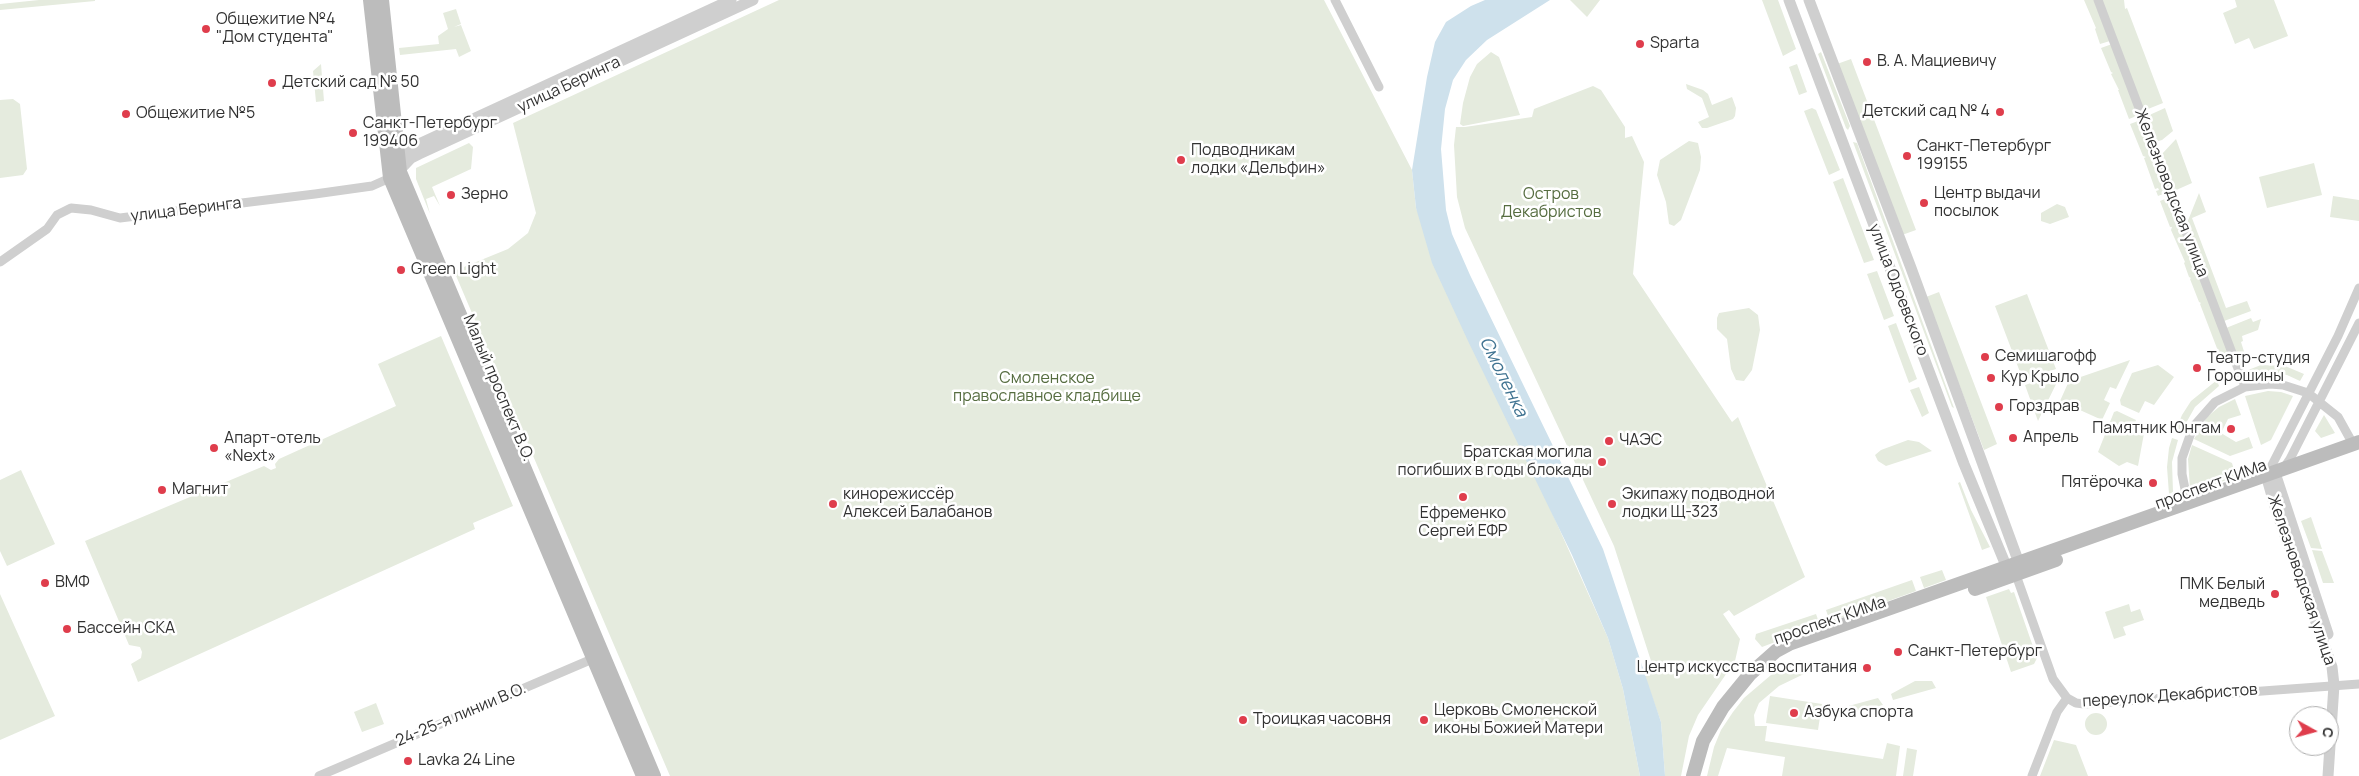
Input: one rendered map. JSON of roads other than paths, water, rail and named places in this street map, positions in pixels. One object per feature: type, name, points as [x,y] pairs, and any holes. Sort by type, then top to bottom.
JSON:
[{"type":"main road","name":"Малый проспект В.О.","points":[[370,0],[395,175],[598,656],[654,776]]},
{"type":"main road","name":"Малый проспект В.О.","points":[[382,0],[397,157],[395,175]]},
{"type":"main road","name":"проспект КИМа","points":[[2014,569],[2274,477],[2357,445]]},
{"type":"main road","name":"проспект КИМа","points":[[1693,776],[1711,724],[1736,689],[1766,660],[2188,504],[2274,477]]},
{"type":"main road","name":"Малый проспект В.О.","points":[[598,656],[643,776]]},
{"type":"street","name":"улица Беринга","points":[[397,157],[406,150],[731,0]]},
{"type":"street","name":"улица Беринга","points":[[0,262],[46,229],[57,215],[71,208],[91,210],[120,218],[372,186],[395,175],[411,158],[419,154],[754,0]]},
{"type":"street","points":[[1335,0],[1379,87]]},
{"type":"street","name":"улица Одоевского","points":[[1789,0],[1946,417],[2014,569]]},
{"type":"street","name":"улица Одоевского","points":[[1809,0],[1963,411],[2014,569],[2053,679],[2067,698]]},
{"type":"street","name":"Железноводская улица","points":[[2098,0],[2245,387]]},
{"type":"street","points":[[1841,139],[1859,132]]},
{"type":"street","points":[[2274,477],[2272,465],[2359,288]]},
{"type":"street","points":[[2274,477],[2290,459],[2359,323]]},
{"type":"street","points":[[2188,504],[2182,474],[2182,458],[2193,427],[2214,402],[2245,387],[2270,384],[2283,385],[2308,393],[2338,417],[2357,445]]},
{"type":"street","points":[[1946,417],[1963,411]]},
{"type":"street","name":"Железноводская улица","points":[[2274,477],[2337,685],[2335,776]]},
{"type":"street","name":"24-25-я линии В.О.","points":[[319,776],[598,656]]},
{"type":"street","name":"переулок Декабристов","points":[[2032,776],[2058,712],[2067,698],[2084,704],[2359,684]]},
{"type":"street","name":"Железноводская улица","points":[[2328,776],[2337,685]]},
{"type":"water","name":"Смоленка","points":[[1485,0],[1550,0],[1487,40],[1466,60],[1453,80],[1445,109],[1441,149],[1446,210],[1452,234],[1470,275],[1603,549],[1661,722],[1665,776],[1640,776],[1623,689],[1608,638],[1572,555],[1432,263],[1416,208],[1412,170],[1427,77],[1435,42],[1446,22],[1471,6]]},
{"type":"place","name":"Общежитие №4 \"Дом студента\"","points":[[206,29]]},
{"type":"place","name":"Sparta","points":[[1640,44]]},
{"type":"place","name":"В. А. Мациевичу","points":[[1867,62]]},
{"type":"place","name":"Детский сад № 50","points":[[272,83]]},
{"type":"place","name":"Детский сад № 4","points":[[2000,112]]},
{"type":"place","name":"Общежитие №5","points":[[126,114]]},
{"type":"place","name":"Санкт-Петербург 199406","points":[[353,133]]},
{"type":"place","name":"Санкт-Петербург 199155","points":[[1907,156]]},
{"type":"place","name":"Подводникам лодки «Дельфин»","points":[[1181,160]]},
{"type":"place","name":"Зерно","points":[[451,195]]},
{"type":"place","name":"Центр выдачи посылок","points":[[1924,203]]},
{"type":"place","name":"Green Light","points":[[401,270]]},
{"type":"place","name":"Семишагофф","points":[[1985,357]]},
{"type":"place","name":"Театр-студия Горошины","points":[[2197,368]]},
{"type":"place","name":"Кур Крыло","points":[[1991,378]]},
{"type":"place","name":"Горздрав","points":[[1999,407]]},
{"type":"place","name":"Памятник Юнгам","points":[[2231,429]]},
{"type":"place","name":"Апрель","points":[[2013,438]]},
{"type":"place","name":"ЧАЭС","points":[[1609,441]]},
{"type":"place","name":"Апарт-отель «Next»","points":[[214,448]]},
{"type":"place","name":"Братская могила погибших в годы блокады","points":[[1602,462]]},
{"type":"place","name":"Пятёрочка","points":[[2153,483]]},
{"type":"place","name":"Магнит","points":[[162,490]]},
{"type":"place","name":"Ефременко Сергей ЕФР","points":[[1463,497]]},
{"type":"place","name":"кинорежиссёр Алексей Балабанов","points":[[833,504]]},
{"type":"place","name":"Экипажу подводной лодки Щ-323","points":[[1612,504]]},
{"type":"place","name":"ВМФ","points":[[45,583]]},
{"type":"place","name":"ПМК Белый медведь","points":[[2275,594]]},
{"type":"place","name":"Бассейн СКА","points":[[67,629]]},
{"type":"place","name":"Санкт-Петербург","points":[[1898,652]]},
{"type":"place","name":"Центр искусства воспитания","points":[[1867,668]]},
{"type":"place","name":"Азбука спорта","points":[[1794,713]]},
{"type":"place","name":"Троицкая часовня","points":[[1243,720]]},
{"type":"place","name":"Церковь Смоленской иконы Божией Матери","points":[[1424,720]]},
{"type":"place","name":"Lavka 24 Line","points":[[408,761]]},
{"type":"park label","name":"Остров Декабристов","points":[[1551,204]]},
{"type":"park label","name":"Смоленское православное кладбище","points":[[1047,388]]}]
